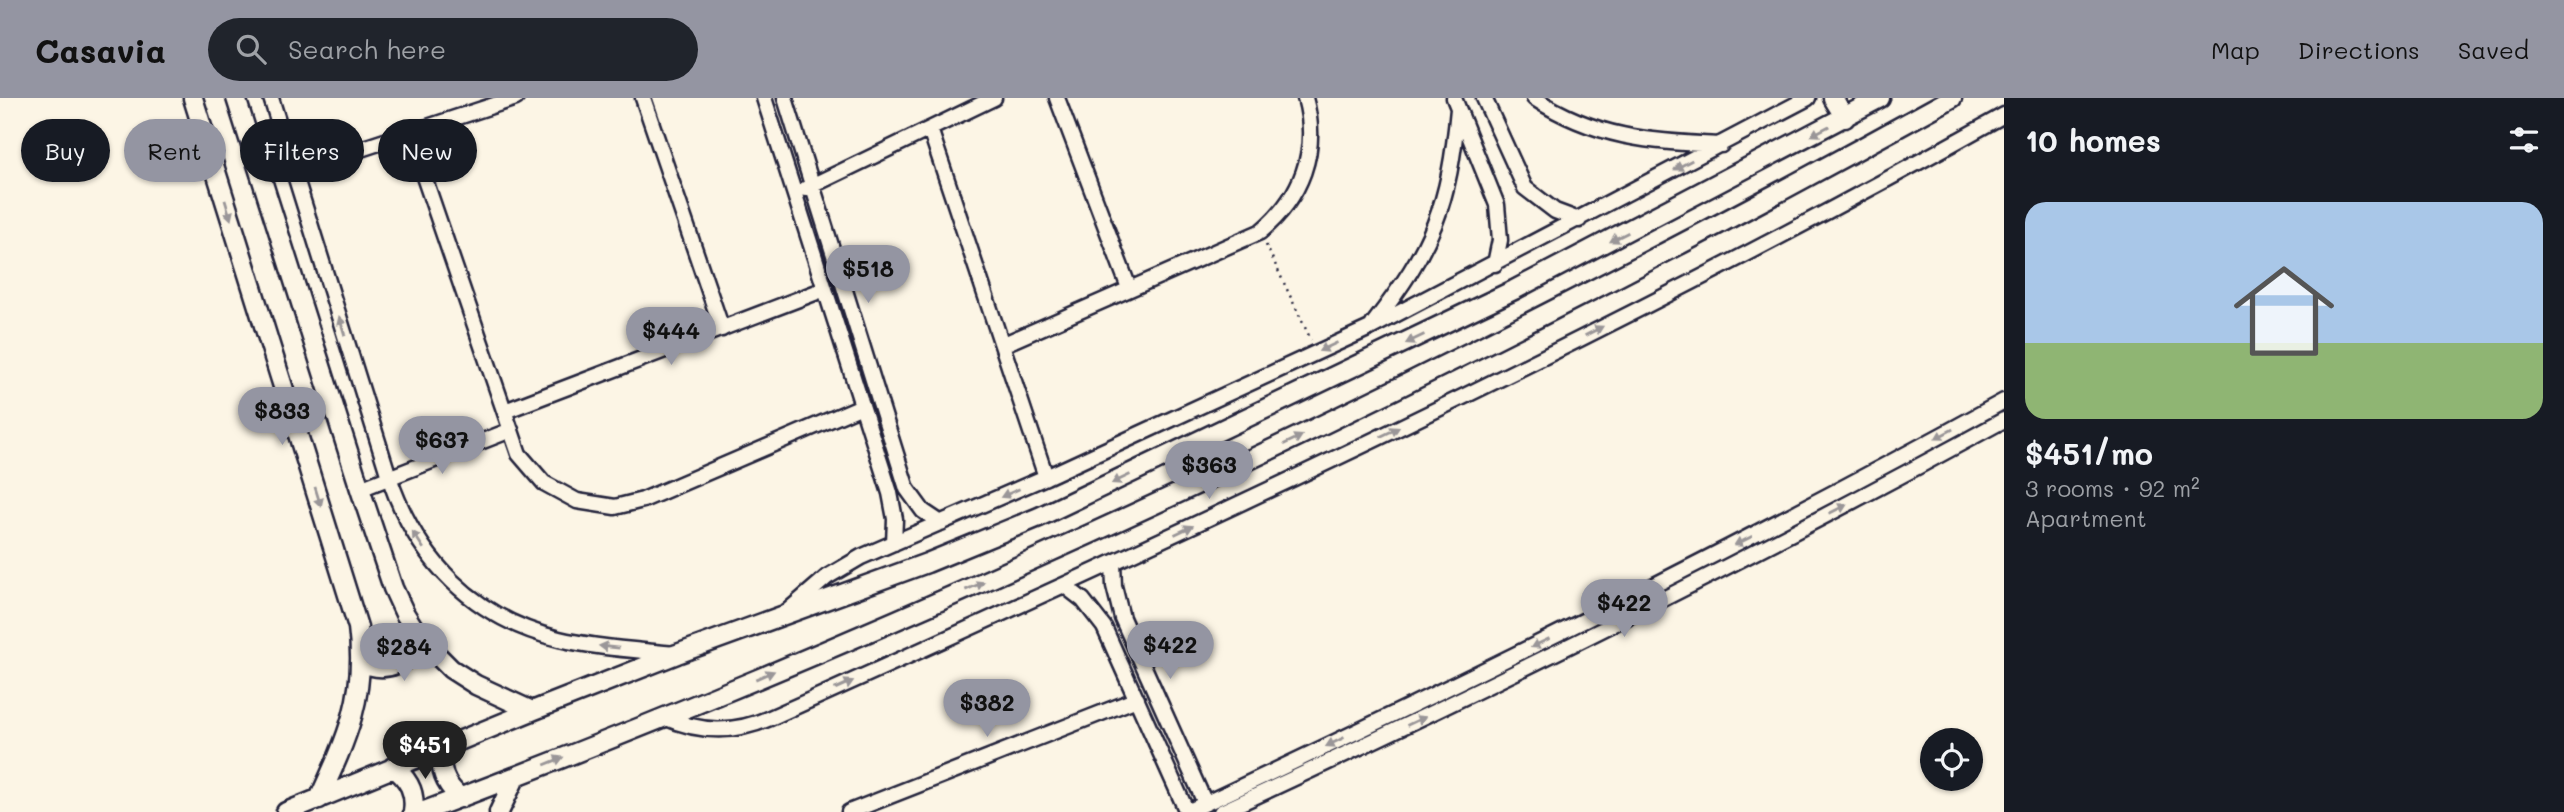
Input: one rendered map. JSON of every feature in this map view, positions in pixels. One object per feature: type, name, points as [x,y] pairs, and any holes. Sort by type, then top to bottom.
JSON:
[{"type":"street","points":[[193,98],[354,610],[361,662],[358,696],[350,729],[319,799]]},
{"type":"street","points":[[236,98],[398,601],[421,638],[440,660],[464,677],[532,711]]},
{"type":"street","points":[[271,98],[398,505],[418,542],[445,575],[479,603],[518,625],[550,637],[579,643],[677,654]]},
{"type":"street","points":[[452,119],[516,98]]},
{"type":"street","points":[[643,98],[722,329]]},
{"type":"street","points":[[764,98],[893,505],[894,543]]},
{"type":"street","points":[[785,98],[907,489],[923,511],[941,523]]},
{"type":"street","points":[[794,194],[994,98]]},
{"type":"street","points":[[1057,98],[1129,288]]},
{"type":"street","points":[[1002,345],[1260,232],[1287,206],[1304,174],[1311,137],[1305,98]]},
{"type":"street","points":[[1484,98],[1525,188],[1542,204],[1579,220]]},
{"type":"street","points":[[1534,98],[1567,118],[1621,136],[1658,142],[1722,145]]},
{"type":"street","points":[[783,615],[827,577],[861,557],[1046,477],[1370,328],[1808,98]]},
{"type":"street","points":[[1833,98],[1844,118]]},
{"type":"street","points":[[286,812],[677,654],[927,563],[1094,492],[1503,296],[1880,98]]},
{"type":"street","points":[[422,812],[664,717],[985,582],[1287,443],[1637,267],[1952,98]]},
{"type":"street","points":[[1456,104],[1497,205],[1500,240],[1495,264]]},
{"type":"street","points":[[1370,328],[1413,270],[1435,226],[1450,179],[1456,104]]},
{"type":"street","points":[[664,717],[690,727],[717,730],[757,724],[1065,586],[1336,458],[1618,319],[1817,217],[2004,115]]},
{"type":"street","points":[[930,129],[1046,477]]},
{"type":"street","points":[[426,182],[519,454],[544,483],[577,501],[615,507],[643,500],[862,406]]},
{"type":"street","points":[[505,411],[825,289]]},
{"type":"street","points":[[1065,586],[1083,600],[1099,618],[1187,812],[1446,690],[1708,559],[1884,468],[2004,401]]},
{"type":"street","points":[[1221,812],[1464,698],[1715,573],[2004,420]]},
{"type":"street","points":[[360,489],[511,430]]},
{"type":"street","points":[[1884,468],[1892,481]]},
{"type":"street","points":[[1708,559],[1715,573]]},
{"type":"street","points":[[1113,563],[1119,608],[1205,803]]},
{"type":"street","points":[[1099,618],[1119,608]]},
{"type":"street","points":[[361,662],[376,667],[400,663],[413,653],[421,638]]},
{"type":"street","points":[[1123,669],[1141,660]]},
{"type":"street","points":[[849,812],[1137,699]]},
{"type":"street","points":[[443,747],[441,763],[445,779],[461,797]]},
{"type":"street","points":[[393,768],[410,785],[414,800],[413,812]]},
{"type":"street","points":[[499,812],[516,776]]},
{"type":"path","points":[[1260,232],[1317,353]]}]
